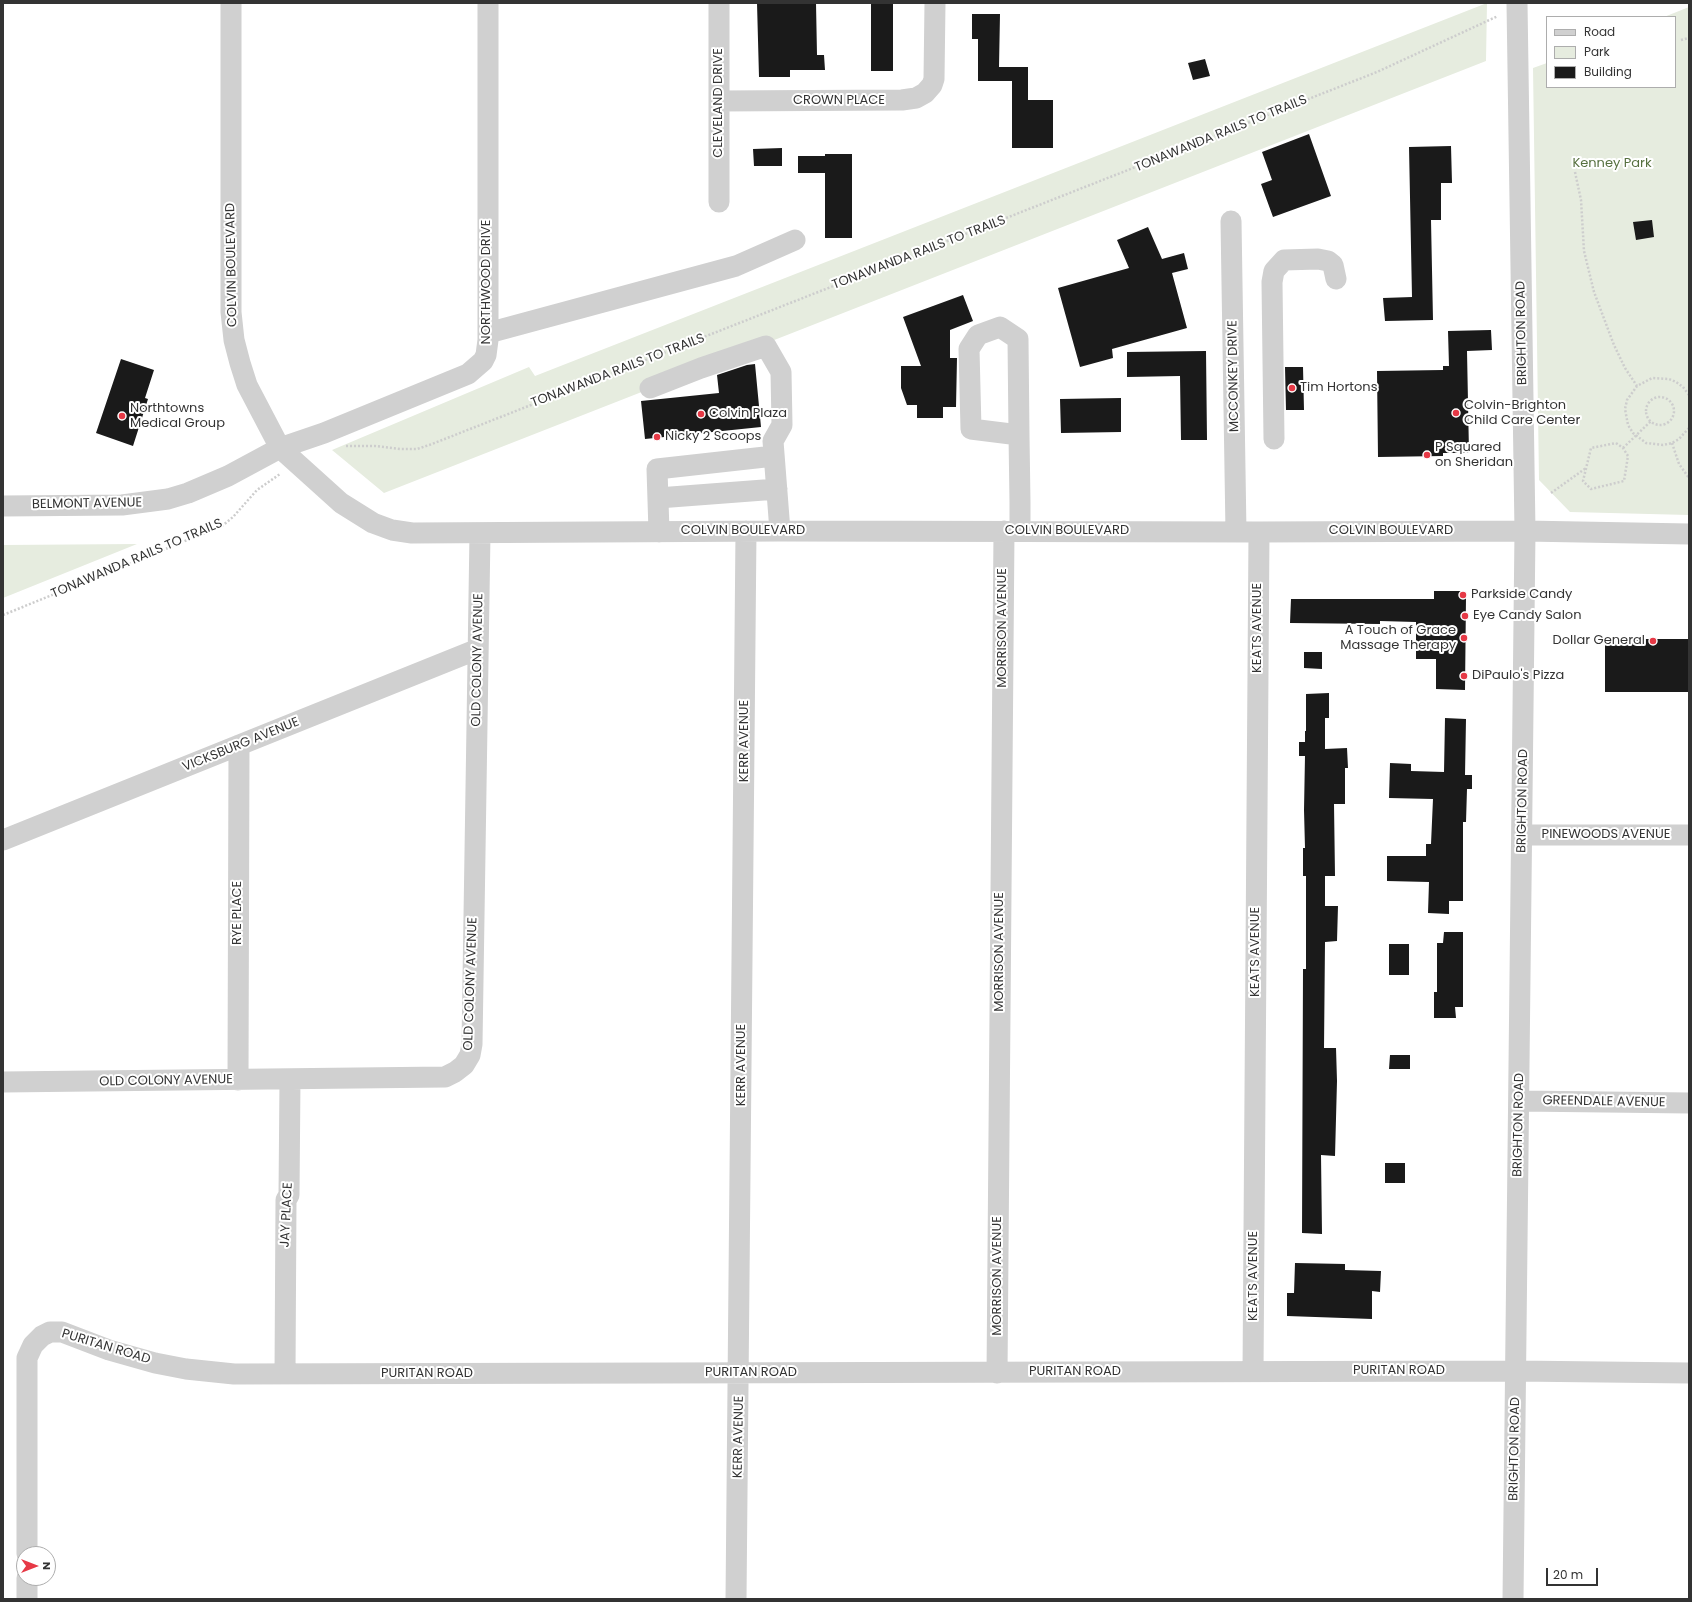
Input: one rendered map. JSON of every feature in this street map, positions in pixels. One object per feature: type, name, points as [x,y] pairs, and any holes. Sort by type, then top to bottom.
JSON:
[{"type":"street","name":"COLVIN BOULEVARD","points":[[231,3],[231,312],[234,340],[240,363],[247,385],[280,448],[341,503],[373,523],[392,530],[412,533],[746,531],[1259,532],[1525,530],[1689,534]]},
{"type":"street","name":"NORTHWOOD DRIVE","points":[[280,448],[324,433],[468,374],[483,362],[486,355],[488,333],[488,3]]},
{"type":"street","name":"CLEVELAND DRIVE","points":[[719,3],[719,202]]},
{"type":"street","name":"CROWN PLACE","points":[[719,101],[902,100],[916,98],[925,93],[932,85],[935,64],[935,3]]},
{"type":"street","name":"BRIGHTON ROAD","points":[[1510,8],[1525,530],[1523,835],[1513,1599]]},
{"type":"street","name":"MCCONKEY DRIVE","points":[[1232,221],[1236,532]]},
{"type":"street","points":[[488,333],[736,266],[795,240]]},
{"type":"street","points":[[1274,439],[1272,282],[1274,271],[1284,260],[1318,259],[1328,261],[1333,266],[1336,279]]},
{"type":"street","name":"MORRISON AVENUE","points":[[997,1373],[1012,531],[1019,435],[1018,338],[1000,327],[978,335],[969,349],[970,429],[1019,435]]},
{"type":"street","points":[[650,388],[701,368],[766,346],[781,372],[782,425],[773,441],[780,531]]},
{"type":"street","name":"BELMONT AVENUE","points":[[3,506],[122,505],[168,499],[188,493],[228,476],[280,448]]},
{"type":"street","points":[[658,532],[657,469],[774,456]]},
{"type":"street","points":[[658,498],[777,489]]},
{"type":"street","name":"KERR AVENUE","points":[[736,1599],[746,531]]},
{"type":"street","name":"KEATS AVENUE","points":[[1253,1371],[1259,532]]},
{"type":"street","name":"OLD COLONY AVENUE","points":[[3,1082],[445,1077],[464,1066],[470,1055],[472,1036],[480,533]]},
{"type":"street","name":"VICKSBURG AVENUE","points":[[3,840],[478,649]]},
{"type":"street","name":"RYE PLACE","points":[[238,1080],[239,745]]},
{"type":"street","name":"PINEWOODS AVENUE","points":[[1523,835],[1689,835]]},
{"type":"street","name":"JAY PLACE","points":[[285,1374],[286,1200],[289,1195],[290,1079]]},
{"type":"street","name":"GREENDALE AVENUE","points":[[1520,1101],[1689,1103]]},
{"type":"street","name":"PURITAN ROAD","points":[[27,1546],[27,1358],[33,1345],[42,1336],[50,1332],[62,1332],[109,1350],[155,1363],[186,1369],[234,1374],[997,1373],[1253,1371],[1516,1371],[1689,1373]]},
{"type":"street","points":[[26,1599],[27,1586]]},
{"type":"path","name":"TONAWANDA RAILS TO TRAILS","points":[[344,446],[375,446],[400,450],[417,449],[432,444],[1370,75],[1510,8]]},
{"type":"path","points":[[1680,40],[1689,38]]},
{"type":"path","points":[[1575,172],[1581,200],[1584,250],[1594,292],[1614,345],[1625,368],[1637,386]]},
{"type":"path","points":[[1689,395],[1683,387],[1668,378],[1652,378],[1637,386],[1627,400],[1626,409],[1628,426],[1636,436],[1646,443],[1655,445],[1672,443],[1679,439],[1689,428]]},
{"type":"path","points":[[1659,397],[1671,402],[1674,411],[1671,420],[1663,424],[1654,423],[1651,421],[1648,417],[1647,408],[1651,400],[1659,397]]},
{"type":"path","points":[[1623,448],[1651,421]]},
{"type":"path","points":[[1616,443],[1623,448],[1628,456],[1624,481],[1591,489],[1583,481],[1591,448],[1616,443]]},
{"type":"path","points":[[1672,443],[1679,464],[1689,478]]},
{"type":"path","points":[[1551,493],[1586,468]]},
{"type":"path","name":"TONAWANDA RAILS TO TRAILS","points":[[3,615],[222,526],[233,517],[257,490],[280,474]]},
{"type":"green space","points":[[1487,3],[1486,61],[384,493],[332,450],[529,367],[535,376]]},
{"type":"green space","name":"Kenney Park","points":[[1689,7],[1689,515],[1570,512],[1539,480],[1533,68],[1546,63],[1546,88],[1676,88],[1676,16],[1666,16]]},
{"type":"green space","points":[[137,544],[3,598],[3,545]]},
{"type":"building","points":[[757,3],[816,3],[817,55],[824,55],[825,70],[790,70],[790,77],[759,77]]},
{"type":"building","points":[[871,3],[893,3],[893,71],[871,71]]},
{"type":"building","points":[[972,14],[1000,14],[999,67],[1028,67],[1028,100],[1053,100],[1053,148],[1012,148],[1012,81],[978,81],[978,39],[972,39]]},
{"type":"building","points":[[1205,59],[1210,76],[1193,80],[1188,63]]},
{"type":"building","points":[[1309,134],[1331,196],[1273,217],[1261,184],[1272,180],[1262,152]]},
{"type":"building","points":[[1451,146],[1452,183],[1441,183],[1441,220],[1431,220],[1433,320],[1385,321],[1383,298],[1412,297],[1409,147]]},
{"type":"building","points":[[782,148],[782,166],[754,166],[753,149]]},
{"type":"building","points":[[825,154],[852,154],[852,238],[825,238],[825,173],[798,173],[798,156],[825,156]]},
{"type":"building","points":[[1652,220],[1654,237],[1636,240],[1633,222]]},
{"type":"building","points":[[1148,227],[1162,259],[1184,253],[1188,269],[1172,273],[1187,328],[1112,349],[1113,358],[1080,367],[1058,288],[1129,268],[1117,240]]},
{"type":"building","points":[[963,295],[973,321],[950,330],[950,358],[957,358],[956,407],[943,407],[943,418],[917,418],[917,405],[907,405],[901,388],[901,366],[921,366],[903,317]]},
{"type":"building","points":[[1491,330],[1492,350],[1467,351],[1469,453],[1443,453],[1443,456],[1378,457],[1377,371],[1443,370],[1443,366],[1449,366],[1448,331]]},
{"type":"building","points":[[1206,351],[1207,440],[1181,440],[1180,376],[1127,377],[1127,352]]},
{"type":"building","name":"Northtowns Medical Group","points":[[121,359],[154,370],[145,398],[148,399],[133,446],[96,433]]},
{"type":"building","name":"Colvin Plaza","points":[[755,364],[761,427],[645,439],[641,401],[719,393],[717,375],[747,365]]},
{"type":"building","name":"Tim Hortons","points":[[1285,367],[1303,367],[1304,410],[1286,410]]},
{"type":"building","points":[[1121,398],[1121,432],[1061,433],[1060,399]]},
{"type":"building","points":[[1434,591],[1461,591],[1466,597],[1465,690],[1436,689],[1436,659],[1416,659],[1416,622],[1380,621],[1380,624],[1290,623],[1291,599],[1434,599]]},
{"type":"building","points":[[1605,639],[1689,639],[1689,692],[1605,692]]},
{"type":"building","points":[[1304,652],[1322,652],[1322,669],[1304,668]]},
{"type":"building","points":[[1329,693],[1329,718],[1325,718],[1325,749],[1347,748],[1348,768],[1345,768],[1345,804],[1334,804],[1335,876],[1325,876],[1325,906],[1338,906],[1337,941],[1325,942],[1324,1048],[1336,1048],[1337,1081],[1335,1156],[1321,1155],[1322,1234],[1302,1233],[1303,969],[1306,969],[1306,876],[1303,876],[1303,848],[1305,848],[1305,756],[1299,756],[1299,742],[1305,742],[1306,694]]},
{"type":"building","points":[[1445,718],[1466,719],[1465,775],[1472,775],[1472,789],[1467,789],[1466,822],[1463,822],[1463,901],[1449,901],[1449,914],[1428,913],[1429,882],[1387,881],[1387,856],[1426,856],[1426,844],[1431,844],[1433,799],[1389,798],[1390,763],[1411,764],[1411,771],[1444,772]]},
{"type":"building","points":[[1444,932],[1463,932],[1463,1007],[1455,1007],[1456,1018],[1434,1018],[1434,992],[1437,992],[1437,943],[1443,943]]},
{"type":"building","points":[[1389,944],[1409,944],[1409,975],[1389,975]]},
{"type":"building","points":[[1390,1055],[1410,1055],[1410,1069],[1389,1069]]},
{"type":"building","points":[[1385,1163],[1405,1163],[1405,1183],[1385,1183]]},
{"type":"building","points":[[1295,1263],[1345,1264],[1345,1270],[1381,1271],[1380,1292],[1372,1291],[1372,1319],[1287,1316],[1287,1293],[1294,1293]]},
{"type":"place","name":"Tim Hortons","points":[[1292,388]]},
{"type":"place","name":"Colvin-Brighton Child Care Center","points":[[1456,413]]},
{"type":"place","name":"Colvin Plaza","points":[[701,414]]},
{"type":"place","name":"Northtowns Medical Group","points":[[122,416]]},
{"type":"place","name":"Nicky 2 Scoops","points":[[657,437]]},
{"type":"place","name":"P Squared on Sheridan","points":[[1427,455]]},
{"type":"place","name":"Parkside Candy","points":[[1463,595]]},
{"type":"place","name":"Eye Candy Salon","points":[[1465,616]]},
{"type":"place","name":"A Touch of Grace Massage Therapy","points":[[1464,638]]},
{"type":"place","name":"Dollar General","points":[[1653,641]]},
{"type":"place","name":"DiPaulo's Pizza","points":[[1464,676]]}]
